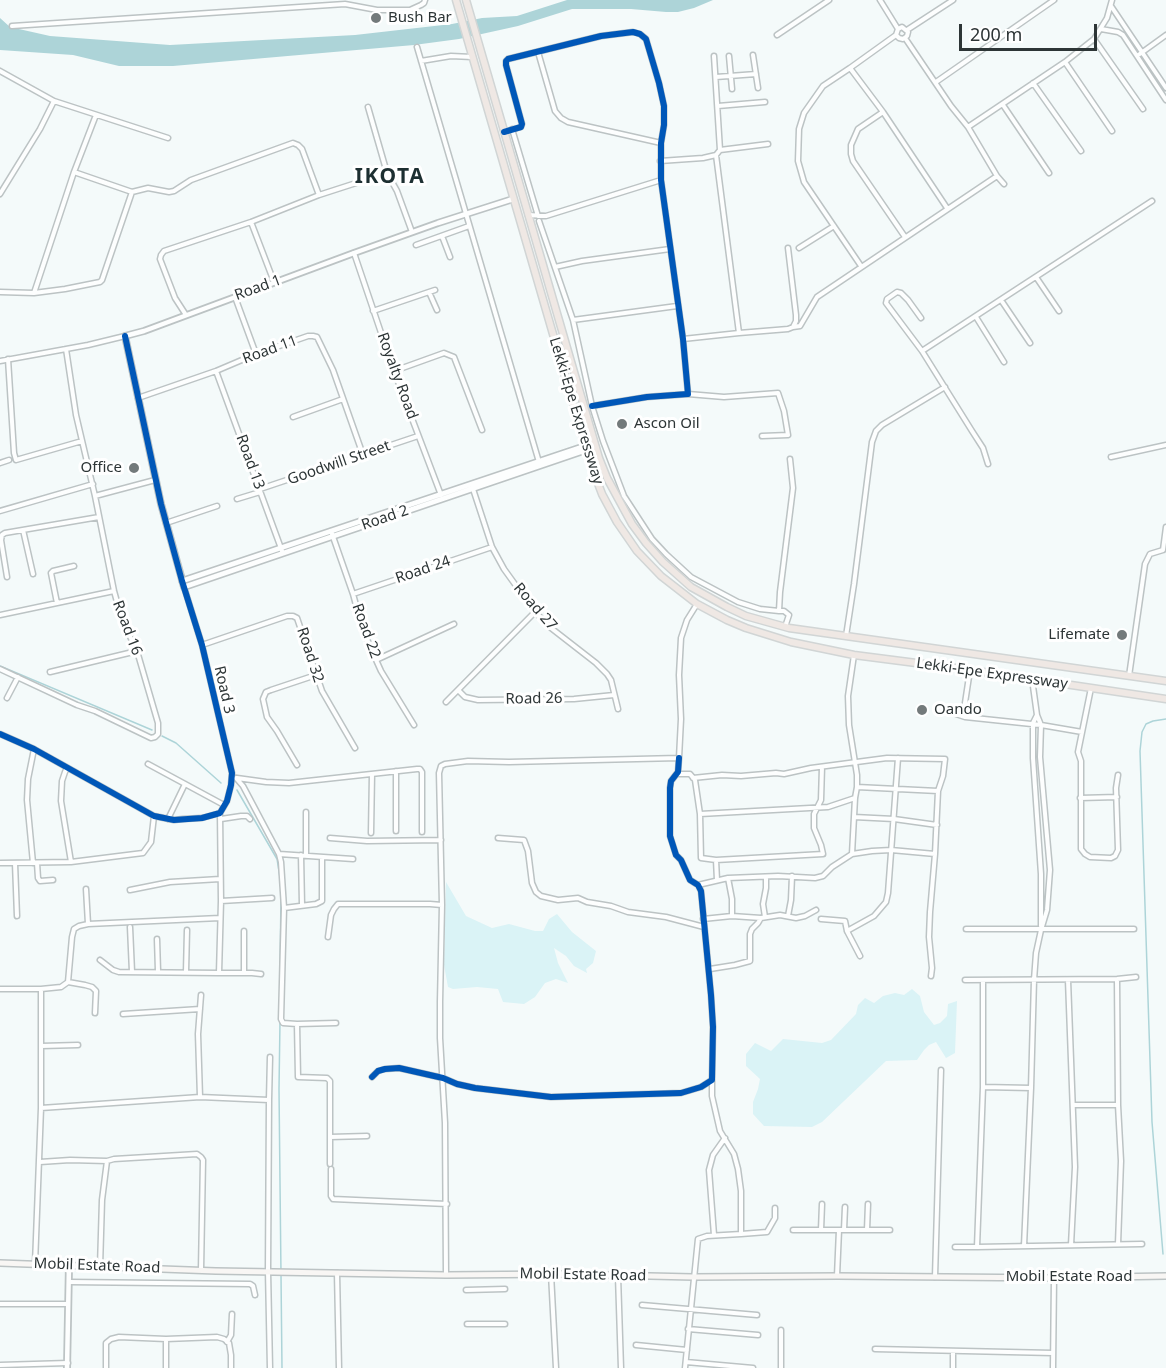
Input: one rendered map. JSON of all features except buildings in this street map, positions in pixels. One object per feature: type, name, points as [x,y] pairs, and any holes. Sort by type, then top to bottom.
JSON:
[{"type":"highway","name":"Lekki-Epe Expressway","points":[[456,0],[586,448],[602,494],[626,536],[661,576],[697,604],[727,620],[797,643],[854,655],[1166,699]]},
{"type":"highway","name":"Lekki-Epe Expressway","points":[[466,0],[599,458],[632,524],[663,562],[691,587],[719,603],[746,616],[785,627],[1166,681]]},
{"type":"highway","points":[[797,643],[799,630]]},
{"type":"main road","name":"Mobil Estate Road","points":[[0,1263],[446,1275],[1054,1278],[1166,1276]]},
{"type":"street","points":[[12,26],[345,4],[377,10],[410,10],[422,5],[425,0]]},
{"type":"street","points":[[777,35],[829,0]]},
{"type":"street","points":[[880,0],[898,29]]},
{"type":"street","points":[[907,30],[953,0]]},
{"type":"street","points":[[936,82],[1054,0]]},
{"type":"street","points":[[968,127],[1065,62],[1094,39],[1101,29],[1112,0]]},
{"type":"street","points":[[1111,6],[1166,88]]},
{"type":"street","points":[[898,29],[902,27],[907,30]]},
{"type":"street","points":[[861,266],[804,182],[798,161],[799,129],[804,113],[823,86],[896,35],[898,29]]},
{"type":"street","points":[[1101,29],[1123,35],[1166,100]]},
{"type":"street","points":[[905,38],[908,34],[907,30]]},
{"type":"street","points":[[504,132],[521,127],[522,124],[506,61],[508,59],[601,36],[633,32],[645,39],[664,106],[661,180],[683,339],[688,394]]},
{"type":"street","points":[[896,35],[901,39],[905,38]]},
{"type":"street","points":[[1137,56],[1166,35]]},
{"type":"street","points":[[905,38],[968,127],[1004,184]]},
{"type":"street","points":[[1094,39],[1143,109]]},
{"type":"street","points":[[417,47],[539,464]]},
{"type":"street","points":[[538,52],[555,111],[561,118],[568,122],[661,143]]},
{"type":"street","points":[[753,55],[758,88]]},
{"type":"street","points":[[421,61],[451,56],[472,57]]},
{"type":"street","points":[[660,161],[703,158],[716,155],[720,150],[714,56]]},
{"type":"street","points":[[729,56],[732,89]]},
{"type":"street","points":[[1065,62],[1112,131]]},
{"type":"street","points":[[850,68],[883,112],[947,208]]},
{"type":"street","points":[[0,81],[2,73],[54,101],[168,138]]},
{"type":"street","points":[[716,77],[756,74]]},
{"type":"street","points":[[1155,84],[1161,80]]},
{"type":"street","points":[[1033,83],[1081,151]]},
{"type":"street","points":[[0,194],[40,129],[54,101]]},
{"type":"street","points":[[718,106],[765,102]]},
{"type":"street","points":[[1003,105],[1049,172]]},
{"type":"street","points":[[368,107],[387,173],[397,191],[412,232]]},
{"type":"street","points":[[883,112],[858,129],[851,146],[851,154],[853,161],[905,237]]},
{"type":"street","points":[[34,293],[74,172],[96,115]]},
{"type":"street","points":[[512,129],[573,320],[592,406],[624,496],[652,538],[691,577],[738,602],[760,609],[784,611],[789,615],[785,627]]},
{"type":"street","points":[[74,172],[132,192],[147,188],[169,192],[191,180],[293,143],[302,149],[319,195]]},
{"type":"street","points":[[720,150],[768,144]]},
{"type":"street","points":[[716,155],[739,333]]},
{"type":"street","points":[[186,315],[178,304],[160,259],[164,250],[251,222],[319,195],[387,173]]},
{"type":"street","points":[[683,339],[800,326],[817,297],[997,176]]},
{"type":"street","points":[[528,215],[539,218],[661,180]]},
{"type":"street","points":[[0,292],[34,293],[100,282],[132,192]]},
{"type":"street","name":"Road 1","points":[[0,361],[125,336],[412,232],[513,199]]},
{"type":"street","points":[[922,351],[1152,201]]},
{"type":"street","points":[[532,226],[539,218]]},
{"type":"street","points":[[251,222],[274,282]]},
{"type":"street","points":[[416,245],[470,226]]},
{"type":"street","points":[[799,248],[834,226]]},
{"type":"street","points":[[442,236],[450,257]]},
{"type":"street","points":[[788,248],[796,315],[793,327]]},
{"type":"street","points":[[555,267],[670,249]]},
{"type":"street","name":"Royalty Road","points":[[354,253],[394,371],[441,496]]},
{"type":"street","points":[[1036,278],[1059,311]]},
{"type":"street","points":[[374,311],[435,290]]},
{"type":"street","points":[[429,292],[436,309]]},
{"type":"street","points":[[921,318],[901,293],[897,292],[887,298],[886,303],[922,351],[983,448],[988,464]]},
{"type":"street","points":[[235,296],[256,354]]},
{"type":"street","points":[[1001,300],[1030,343]]},
{"type":"street","points":[[573,320],[677,306]]},
{"type":"street","points":[[976,317],[1004,362]]},
{"type":"street","name":"Road 3","points":[[125,336],[166,523],[202,645],[232,773],[227,801],[220,813]]},
{"type":"street","name":"Road 11","points":[[138,398],[308,336],[317,337],[333,370],[363,455]]},
{"type":"street","name":"Road 16","points":[[0,669],[151,738],[158,734],[159,728],[137,651],[122,620],[114,591],[93,484],[72,395],[66,349]]},
{"type":"street","points":[[394,371],[444,353],[454,357],[482,430]]},
{"type":"street","points":[[8,359],[16,460],[82,441]]},
{"type":"street","name":"Road 13","points":[[216,371],[282,550]]},
{"type":"street","points":[[846,637],[872,442],[876,431],[882,425],[945,387]]},
{"type":"street","points":[[592,406],[647,397],[688,394],[724,397],[778,393],[788,435],[762,436]]},
{"type":"street","points":[[293,417],[343,399]]},
{"type":"street","name":"Goodwill Street","points":[[237,500],[418,436]]},
{"type":"street","points":[[1111,457],[1166,446]]},
{"type":"street","name":"Road 2","points":[[184,587],[331,533],[586,448]]},
{"type":"street","points":[[779,611],[793,488],[789,459]]},
{"type":"street","points":[[0,463],[9,460]]},
{"type":"street","name":"Road 2","points":[[441,496],[472,489],[539,464]]},
{"type":"street","points":[[95,496],[156,480]]},
{"type":"street","points":[[0,511],[93,484]]},
{"type":"street","name":"Road 27","points":[[472,489],[492,547],[504,569],[551,628],[607,674],[611,680],[618,709]]},
{"type":"street","points":[[166,523],[217,506]]},
{"type":"street","points":[[7,577],[1,540],[5,533],[99,517]]},
{"type":"street","points":[[1129,676],[1145,564],[1150,554],[1163,550],[1166,527]]},
{"type":"street","points":[[23,530],[33,574]]},
{"type":"street","name":"Road 22","points":[[331,533],[354,594],[362,627],[376,660],[414,725]]},
{"type":"street","name":"Road 24","points":[[354,594],[492,547]]},
{"type":"street","name":"Road 2","points":[[182,581],[282,550]]},
{"type":"street","points":[[57,603],[51,573],[74,566]]},
{"type":"street","points":[[0,615],[114,591]]},
{"type":"street","points":[[697,604],[687,620],[681,638],[679,758],[677,774],[670,788],[670,836],[675,855],[681,860],[690,880],[698,885],[701,891],[710,969],[713,1023],[712,1096],[720,1131],[734,1154],[738,1169],[741,1191],[741,1234]]},
{"type":"street","points":[[446,702],[536,612]]},
{"type":"street","name":"Road 32","points":[[202,645],[287,616],[297,618],[316,675],[329,705],[355,748]]},
{"type":"street","points":[[376,660],[454,624]]},
{"type":"street","points":[[50,672],[137,651]]},
{"type":"street","points":[[852,854],[857,787],[849,725],[848,696],[854,655]]},
{"type":"street","points":[[963,716],[970,670]]},
{"type":"street","points":[[297,765],[267,717],[263,699],[271,690],[316,675]]},
{"type":"street","points":[[8,698],[18,677]]},
{"type":"street","points":[[1024,1246],[1034,980],[1036,953],[1047,910],[1050,870],[1040,757],[1041,724],[1037,715],[1032,679]]},
{"type":"street","points":[[1091,688],[1078,752],[1081,761],[1081,849],[1090,857],[1111,858],[1118,850],[1116,788],[1118,775]]},
{"type":"street","name":"Road 26","points":[[458,690],[465,697],[478,700],[574,699],[614,695]]},
{"type":"street","points":[[950,712],[963,716],[1041,724],[1082,732]]},
{"type":"street","points":[[1037,715],[1033,723],[1033,758],[1041,874],[1041,930]]},
{"type":"street","points":[[0,734],[34,749],[154,816],[183,819],[202,818],[220,813],[219,973]]},
{"type":"street","points":[[34,749],[28,779],[27,800],[35,863],[40,880],[53,880]]},
{"type":"street","points":[[446,1275],[447,1204],[440,1002],[442,905],[439,773],[441,766],[468,761],[679,758]]},
{"type":"street","points":[[847,931],[874,916],[886,902],[898,758]]},
{"type":"street","points":[[693,778],[784,774],[855,762],[898,758],[945,759],[938,791],[929,937],[932,958],[931,976]]},
{"type":"street","points":[[148,764],[224,805]]},
{"type":"street","points":[[677,774],[690,774],[695,780],[700,813],[701,858],[716,860],[823,854],[814,828],[814,814],[821,800],[822,767]]},
{"type":"street","points":[[67,768],[62,781],[62,801],[71,862]]},
{"type":"street","points":[[237,778],[277,783],[417,769],[422,772],[422,832]]},
{"type":"street","points":[[396,771],[396,831]]},
{"type":"street","points":[[232,773],[248,795],[281,862],[284,908],[280,1019],[283,1023],[336,1023]]},
{"type":"street","points":[[371,833],[372,774]]},
{"type":"street","points":[[168,819],[185,784]]},
{"type":"street","points":[[857,787],[938,791]]},
{"type":"street","points":[[700,813],[828,807],[855,798]]},
{"type":"street","points":[[1080,798],[1117,798]]},
{"type":"street","points":[[302,905],[306,812]]},
{"type":"street","points":[[0,863],[71,862],[143,853],[151,842],[154,816]]},
{"type":"street","points":[[221,819],[241,816],[247,816],[250,819]]},
{"type":"street","points":[[854,817],[894,819],[937,825]]},
{"type":"street","points":[[1037,819],[1045,819]]},
{"type":"street","points":[[330,838],[367,841],[441,840]]},
{"type":"street","points":[[498,838],[524,840],[528,851],[532,884],[541,896],[558,900],[578,898],[628,912],[704,927]]},
{"type":"street","points":[[698,885],[728,878],[792,876],[815,878],[822,876],[852,854],[872,850],[935,854]]},
{"type":"street","points":[[279,854],[353,859]]},
{"type":"street","points":[[284,908],[316,904],[322,901],[322,857]]},
{"type":"street","points":[[716,860],[717,880]]},
{"type":"street","points":[[15,863],[17,916]]},
{"type":"street","points":[[788,916],[792,876]]},
{"type":"street","points":[[710,969],[750,960],[750,934],[763,918],[766,877]]},
{"type":"street","points":[[728,878],[732,916]]},
{"type":"street","points":[[130,890],[170,882],[220,879]]},
{"type":"street","points":[[86,889],[88,924]]},
{"type":"street","points":[[220,901],[272,898]]},
{"type":"street","points":[[328,937],[331,915],[339,904],[442,905]]},
{"type":"street","points":[[703,919],[732,916],[763,918],[780,915],[801,917],[816,910]]},
{"type":"street","points":[[68,982],[72,937],[74,929],[79,926],[220,918]]},
{"type":"street","points":[[821,919],[845,921],[847,931],[860,956]]},
{"type":"street","points":[[130,927],[132,972]]},
{"type":"street","points":[[966,929],[1134,929]]},
{"type":"street","points":[[186,972],[187,930]]},
{"type":"street","points":[[244,931],[244,973]]},
{"type":"street","points":[[158,939],[158,972]]},
{"type":"street","points":[[100,960],[113,970],[132,972],[261,974]]},
{"type":"street","points":[[965,980],[1068,980],[1136,977]]},
{"type":"street","points":[[1117,979],[1121,1161],[1119,1244]]},
{"type":"street","points":[[977,1247],[983,1087],[983,980]]},
{"type":"street","points":[[1068,980],[1075,1167],[1071,1245]]},
{"type":"street","points":[[0,989],[61,987],[68,982],[85,985],[96,991],[95,1013]]},
{"type":"street","points":[[35,1264],[40,1162],[41,989]]},
{"type":"street","points":[[200,1097],[198,1034],[201,995]]},
{"type":"street","points":[[123,1014],[200,1009]]},
{"type":"street","points":[[297,1023],[298,1077],[327,1078],[330,1081],[331,1196],[333,1199],[447,1204]]},
{"type":"street","points":[[41,1046],[78,1045]]},
{"type":"street","points":[[270,1058],[268,1271],[270,1368]]},
{"type":"street","points":[[372,1077],[378,1071],[399,1068],[475,1088],[551,1098],[681,1093],[701,1087],[712,1080]]},
{"type":"street","points":[[935,1277],[941,1070]]},
{"type":"street","points":[[983,1087],[1031,1088]]},
{"type":"street","points":[[41,1108],[200,1097],[269,1100]]},
{"type":"street","points":[[1073,1105],[1118,1105]]},
{"type":"street","points":[[330,1137],[366,1136]]},
{"type":"street","points":[[714,1235],[709,1170],[713,1155],[724,1138]]},
{"type":"street","points":[[40,1162],[107,1161],[197,1154],[201,1156],[203,1160],[201,1270]]},
{"type":"street","points":[[100,1267],[102,1200],[107,1161]]},
{"type":"street","points":[[821,1230],[822,1204]]},
{"type":"street","points":[[867,1230],[868,1204]]},
{"type":"street","points":[[837,1276],[844,1207]]},
{"type":"street","points":[[685,1368],[698,1239],[714,1235],[767,1232],[774,1222],[775,1208]]},
{"type":"street","points":[[793,1230],[890,1230]]},
{"type":"street","points":[[955,1246],[1142,1244]]},
{"type":"street","points":[[1,1366],[68,1366],[69,1265]]},
{"type":"street","points":[[338,1273],[339,1368]]},
{"type":"street","points":[[550,1274],[556,1368]]},
{"type":"street","points":[[618,1276],[621,1368]]},
{"type":"street","points":[[1053,1368],[1054,1278]]},
{"type":"street","points":[[69,1282],[250,1284],[253,1286],[255,1295]]},
{"type":"street","points":[[466,1290],[505,1289]]},
{"type":"street","points":[[0,1304],[69,1304]]},
{"type":"street","points":[[642,1305],[757,1315]]},
{"type":"street","points":[[227,1342],[231,1335],[232,1314]]},
{"type":"street","points":[[467,1324],[505,1324]]},
{"type":"street","points":[[688,1329],[758,1335]]},
{"type":"street","points":[[781,1330],[781,1368]]},
{"type":"street","points":[[106,1368],[106,1343],[118,1337],[166,1339],[216,1337],[229,1343],[231,1368]]},
{"type":"street","points":[[166,1339],[166,1368]]},
{"type":"street","points":[[636,1345],[687,1350]]},
{"type":"street","points":[[875,1349],[1053,1353]]},
{"type":"street","points":[[952,1352],[953,1368]]},
{"type":"street","points":[[686,1362],[702,1366],[753,1368]]},
{"type":"shaded area","points":[[567,0],[713,0],[678,12],[572,9],[518,26],[459,39],[414,45],[173,66],[119,66],[73,55],[0,50],[0,18],[10,27],[50,36],[170,45],[355,35],[452,24],[482,18],[517,16]]},
{"type":"shaded area","points":[[446,882],[466,916],[492,928],[509,924],[543,931],[549,919],[557,914],[572,932],[596,951],[593,963],[586,969],[587,973],[574,966],[566,956],[554,948],[558,963],[568,983],[556,979],[545,983],[535,997],[524,1004],[503,1002],[498,989],[448,987],[444,965]]},
{"type":"shaded area","points":[[912,989],[920,996],[924,1012],[934,1025],[947,1016],[948,1004],[957,1001],[955,1053],[946,1058],[936,1042],[929,1045],[917,1060],[886,1061],[822,1122],[812,1127],[764,1126],[753,1114],[753,1102],[760,1079],[746,1066],[746,1054],[755,1043],[771,1051],[783,1039],[822,1043],[831,1040],[856,1014],[858,1005],[865,998],[874,1003],[883,996],[895,993],[904,995]]},
{"type":"waterway","points":[[0,666],[152,730]]},
{"type":"waterway","points":[[1163,1254],[1152,1122],[1140,751],[1142,732],[1146,724],[1166,719]]},
{"type":"waterway","points":[[162,736],[176,743],[221,783]]},
{"type":"waterway","points":[[237,790],[277,859],[281,884]]},
{"type":"waterway","points":[[280,971],[281,895]]},
{"type":"waterway","points":[[280,1021],[282,1368]]},
{"type":"cycle path","points":[[504,132],[521,127],[522,124],[506,65],[508,59],[601,36],[633,32],[646,39],[664,106],[661,180],[683,339],[688,394],[647,397],[592,406]]},
{"type":"cycle path","points":[[0,734],[34,749],[154,816],[174,820],[202,818],[220,813],[227,801],[232,773],[202,645],[161,504],[125,336]]},
{"type":"cycle path","points":[[372,1077],[378,1071],[399,1068],[475,1088],[551,1097],[681,1093],[701,1087],[712,1080],[713,1027],[701,891],[698,885],[690,880],[681,860],[676,855],[670,836],[670,788],[671,781],[678,772],[679,758]]},
{"type":"place","name":"Bush Bar","points":[[376,18]]},
{"type":"place","name":"Ascon Oil","points":[[622,424]]},
{"type":"place","name":"Office","points":[[134,468]]},
{"type":"place","name":"Lifemate","points":[[1122,635]]},
{"type":"place","name":"Oando","points":[[922,710]]},
{"type":"district","name":"IKOTA","points":[[390,177]]}]
